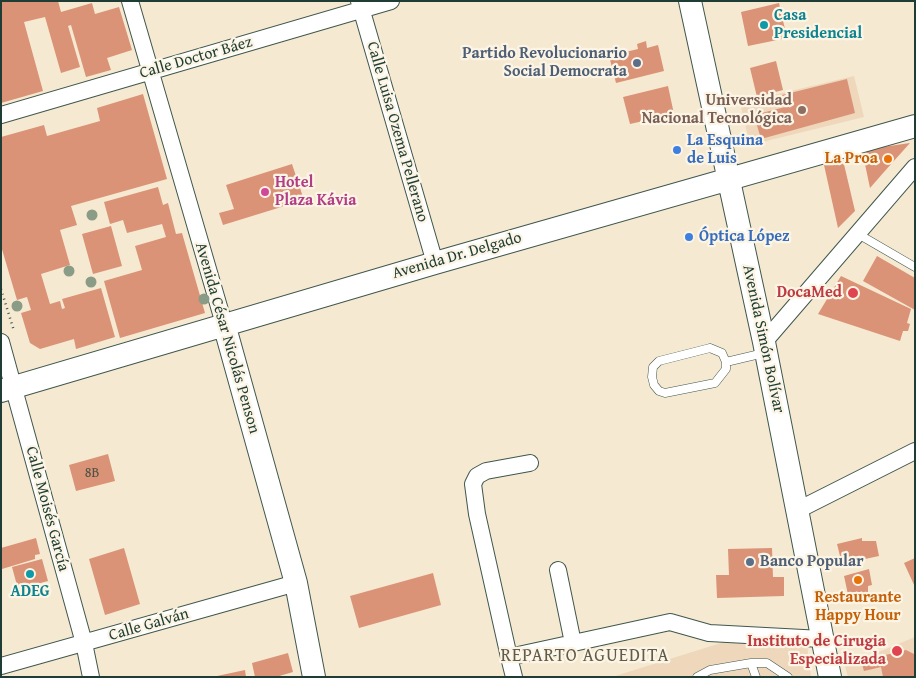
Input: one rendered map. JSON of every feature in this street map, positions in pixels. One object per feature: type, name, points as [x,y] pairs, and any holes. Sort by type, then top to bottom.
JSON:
[{"type":"main road","name":"Avenida Simón Bolívar","points":[[690,1],[765,348],[830,677]]},
{"type":"main road","name":"Avenida Dr. Delgado","points":[[8,389],[434,263],[915,126]]},
{"type":"main road","name":"Avenida César Nicolás Penson","points":[[224,324],[296,583],[314,677]]},
{"type":"street","name":"Avenida César Nicolás Penson","points":[[130,1],[149,72],[224,324]]},
{"type":"street","name":"Calle Doctor Báez","points":[[1,114],[149,72],[360,6],[391,1]]},
{"type":"street","name":"Calle Luisa Ozema Pellerano","points":[[360,6],[434,263]]},
{"type":"street","points":[[765,348],[915,167]]},
{"type":"street","name":"Calle Moisés García","points":[[1,342],[8,389],[84,643],[90,677]]},
{"type":"street","points":[[798,510],[915,451]]},
{"type":"street","points":[[514,677],[477,514],[473,484],[476,476],[486,471],[530,463]]},
{"type":"street","points":[[558,570],[574,643]]},
{"type":"street","name":"Calle Galván","points":[[1,666],[296,583]]},
{"type":"street","points":[[509,656],[670,622],[709,632],[822,639]]},
{"type":"lane","points":[[858,234],[915,267]]},
{"type":"lane","points":[[726,362],[765,348]]},
{"type":"lane","points":[[702,349],[717,349],[722,353],[726,362],[722,376],[715,383],[706,385],[665,393],[659,391],[652,377],[654,367],[658,361],[702,349]]},
{"type":"lane","points":[[751,663],[756,677]]},
{"type":"lane","points":[[698,677],[710,670],[751,663],[767,663],[788,677]]},
{"type":"shaded area","name":"Universidad Nacional Tecnológica","points":[[854,76],[864,117],[750,145],[740,103]]},
{"type":"shaded area","points":[[753,633],[807,644],[811,677],[612,677]]},
{"type":"shaded area","name":"Instituto de Cirugia Especializada","points":[[915,637],[915,677],[848,677],[845,666]]},
{"type":"building","points":[[1,1],[58,1],[61,12],[92,3],[95,14],[119,7],[132,50],[107,58],[111,70],[86,77],[71,25],[68,26],[80,67],[61,73],[45,17],[24,22],[43,91],[1,103]]},
{"type":"building","name":"Casa Presidencial","points":[[779,3],[787,38],[748,46],[741,12]]},
{"type":"building","name":"Partido Revolucionario Social Democrata","points":[[646,41],[647,48],[658,45],[664,71],[616,83],[609,56],[638,49],[637,44]]},
{"type":"building","points":[[776,61],[783,90],[757,97],[750,68]]},
{"type":"building","name":"Universidad Nacional Tecnológica","points":[[847,79],[855,113],[761,139],[754,115],[785,107],[782,95]]},
{"type":"building","name":"Partido Revolucionario Social Democrata","points":[[668,86],[674,114],[630,124],[623,97]]},
{"type":"building","points":[[143,94],[167,179],[71,206],[77,225],[60,230],[70,265],[41,274],[50,304],[60,301],[62,309],[65,308],[62,299],[101,288],[115,337],[76,349],[74,339],[40,349],[30,343],[21,313],[31,310],[27,297],[17,300],[1,246],[1,137],[44,125],[47,136],[100,121],[97,108]]},
{"type":"building","points":[[910,143],[884,172],[870,188],[862,150]]},
{"type":"building","points":[[843,160],[855,211],[838,228],[824,165]]},
{"type":"building","name":"Hotel Plaza Kávia","points":[[292,164],[304,200],[223,225],[219,213],[234,209],[226,185]]},
{"type":"building","points":[[158,187],[163,205],[168,203],[176,234],[182,233],[205,313],[120,338],[104,281],[142,270],[135,246],[166,237],[162,224],[127,233],[123,220],[110,224],[104,202]]},
{"type":"building","points":[[111,226],[122,266],[93,274],[82,234]]},
{"type":"building","points":[[877,256],[915,278],[915,310],[863,281]]},
{"type":"building","name":"DocaMed","points":[[841,276],[911,309],[907,323],[910,324],[908,331],[903,331],[900,341],[818,314]]},
{"type":"building","points":[[108,454],[115,481],[76,491],[69,465]]},
{"type":"building","points":[[36,538],[40,554],[35,555],[35,559],[2,569],[1,548]]},
{"type":"building","points":[[862,538],[862,541],[876,541],[879,556],[842,564],[837,544]]},
{"type":"building","points":[[124,548],[140,604],[105,615],[89,559]]},
{"type":"building","name":"Banco Popular","points":[[772,548],[773,577],[784,577],[784,596],[717,598],[716,575],[729,575],[728,549]]},
{"type":"building","points":[[915,558],[915,587],[904,563]]},
{"type":"building","name":"ADEG","points":[[42,559],[48,581],[18,589],[12,567]]},
{"type":"building","name":"Restaurante Happy Hour","points":[[869,569],[872,585],[868,586],[868,595],[849,599],[844,576]]},
{"type":"building","points":[[433,573],[441,605],[359,628],[350,596]]},
{"type":"building","name":"Instituto de Cirugia Especializada","points":[[906,650],[914,654],[915,677],[883,677],[881,667],[864,671],[861,661]]},
{"type":"building","points":[[288,653],[293,672],[276,677],[255,677],[252,663]]},
{"type":"building","points":[[245,670],[246,677],[217,677],[217,676]]},
{"type":"place","name":"Casa Presidencial","points":[[764,25]]},
{"type":"place","name":"Partido Revolucionario Social Democrata","points":[[637,63]]},
{"type":"place","name":"Universidad Nacional Tecnológica","points":[[802,110]]},
{"type":"place","name":"La Esquina de Luis","points":[[677,150]]},
{"type":"place","name":"La Proa","points":[[888,159]]},
{"type":"place","name":"Hotel Plaza Kávia","points":[[265,192]]},
{"type":"place","name":"Óptica López","points":[[689,237]]},
{"type":"place","name":"DocaMed","points":[[853,293]]},
{"type":"place","name":"Banco Popular","points":[[750,562]]},
{"type":"place","name":"ADEG","points":[[30,574]]},
{"type":"place","name":"Restaurante Happy Hour","points":[[858,580]]},
{"type":"place","name":"Instituto de Cirugia Especializada","points":[[897,651]]},
{"type":"district","name":"REPARTO AGUEDITA","points":[[585,656]]}]
